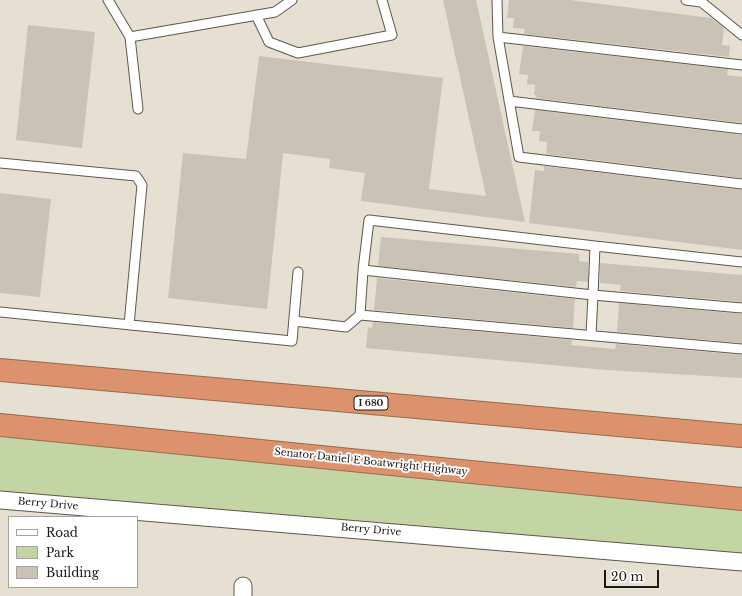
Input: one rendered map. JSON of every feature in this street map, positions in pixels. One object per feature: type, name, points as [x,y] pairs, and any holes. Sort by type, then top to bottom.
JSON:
[{"type":"highway","name":"I 680","points":[[0,370],[742,436]]},
{"type":"highway","name":"Senator Daniel E Boatwright Highway","points":[[0,425],[742,499]]},
{"type":"street","name":"Berry Drive","points":[[0,500],[742,562]]},
{"type":"lane","points":[[108,0],[130,37],[138,109]]},
{"type":"lane","points":[[130,37],[276,12],[292,0]]},
{"type":"lane","points":[[256,15],[269,42],[298,53],[392,36],[382,0]]},
{"type":"lane","points":[[497,0],[498,37],[519,157],[742,184]]},
{"type":"lane","points":[[686,0],[700,1],[742,35]]},
{"type":"lane","points":[[498,37],[742,64]]},
{"type":"lane","points":[[509,101],[742,129]]},
{"type":"lane","points":[[0,164],[136,176],[142,185],[129,325]]},
{"type":"lane","points":[[294,321],[346,327],[360,315],[363,270],[369,220],[742,262]]},
{"type":"lane","points":[[591,336],[595,246]]},
{"type":"lane","points":[[363,270],[593,295],[742,308]]},
{"type":"lane","points":[[0,312],[292,341],[298,272]]},
{"type":"lane","points":[[360,315],[742,349]]},
{"type":"green space","points":[[0,425],[742,499],[742,562],[0,500]]},
{"type":"building","points":[[443,0],[476,0],[525,222],[361,201],[365,173],[329,168],[330,159],[283,153],[267,309],[168,298],[183,153],[246,159],[259,56],[443,78],[429,189],[486,196]]},
{"type":"building","points":[[509,0],[570,0],[711,18],[724,28],[722,45],[730,46],[729,57],[524,34],[525,29],[513,28],[514,18],[507,18]]},
{"type":"building","points":[[28,25],[95,32],[82,148],[16,140]]},
{"type":"building","points":[[523,46],[728,69],[727,75],[742,77],[742,123],[536,98],[536,95],[534,95],[535,85],[527,84],[528,75],[519,74]]},
{"type":"building","points":[[535,110],[742,135],[742,178],[546,154],[547,142],[539,141],[540,131],[532,131]]},
{"type":"building","points":[[544,166],[742,190],[742,250],[529,223],[535,170],[544,171]]},
{"type":"building","points":[[0,193],[51,199],[40,297],[0,293]]},
{"type":"building","points":[[381,237],[579,254],[579,261],[588,262],[588,282],[577,281],[576,287],[378,266]]},
{"type":"building","points":[[600,263],[742,275],[742,302],[620,291],[621,285],[600,283]]},
{"type":"building","points":[[377,278],[575,299],[573,328],[374,310]]},
{"type":"building","points":[[619,303],[742,314],[742,343],[617,332]]},
{"type":"building","points":[[373,322],[572,340],[571,345],[615,349],[616,344],[742,355],[742,378],[606,370],[366,348],[368,327],[372,328]]}]
